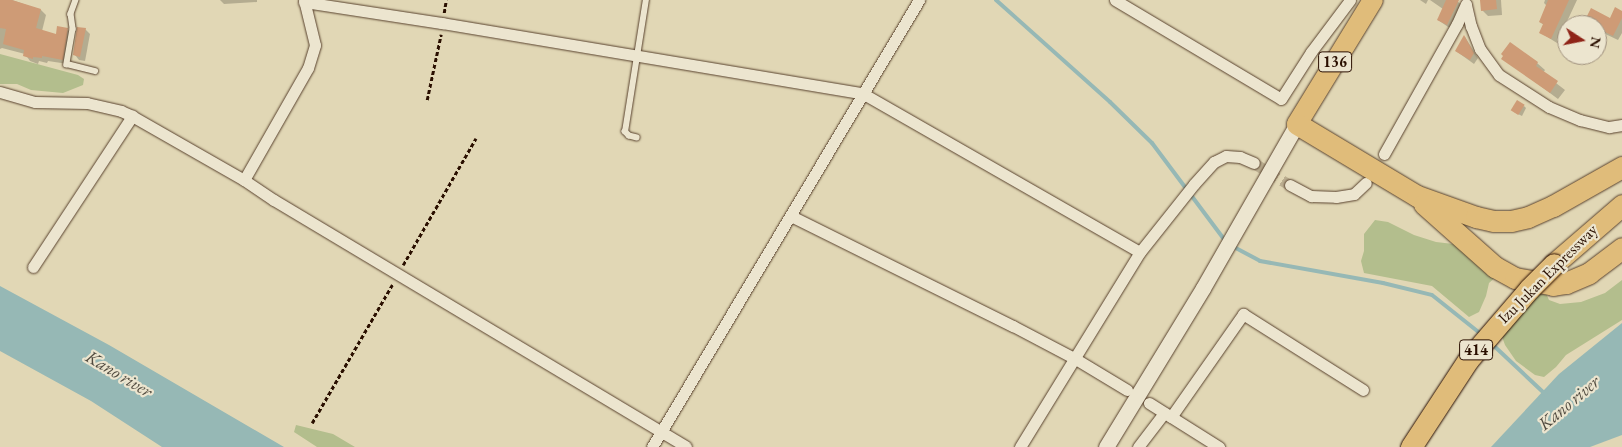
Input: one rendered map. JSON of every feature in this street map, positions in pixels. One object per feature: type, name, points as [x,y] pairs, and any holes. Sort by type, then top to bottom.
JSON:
[{"type":"highway","name":"136","points":[[1298,124],[1373,0]]},
{"type":"highway","points":[[1298,124],[1417,196],[1476,218],[1511,221],[1528,217],[1553,206],[1622,166]]},
{"type":"highway","points":[[1417,196],[1495,267],[1515,278],[1553,285],[1566,282],[1589,273],[1622,248]]},
{"type":"highway","name":"Izu Jukan Expressway","points":[[1411,447],[1468,360],[1523,296],[1554,264],[1622,205]]},
{"type":"street","points":[[652,447],[918,0]]},
{"type":"street","points":[[1115,0],[1281,99],[1311,52],[1350,0]]},
{"type":"street","points":[[244,180],[308,68],[315,45],[304,1],[862,93],[1140,252]]},
{"type":"street","points":[[1466,3],[1471,26],[1480,49],[1500,75],[1549,107],[1580,120],[1609,127],[1622,125]]},
{"type":"street","points":[[1384,154],[1466,3]]},
{"type":"street","points":[[0,92],[35,102],[87,103],[121,110],[244,180],[274,200],[686,447]]},
{"type":"street","points":[[33,267],[132,116]]},
{"type":"street","points":[[1106,447],[1204,288],[1298,124]]},
{"type":"street","points":[[1020,447],[1140,252],[1214,162],[1226,156],[1232,156],[1254,163]]},
{"type":"street","points":[[1290,185],[1311,196],[1336,197],[1354,194],[1366,183]]},
{"type":"street","points":[[791,216],[1074,358],[1127,390]]},
{"type":"street","points":[[1138,447],[1167,415],[1243,314],[1363,390]]},
{"type":"street","points":[[1149,403],[1219,447]]},
{"type":"lane","points":[[76,0],[71,14],[73,29],[67,64],[95,71]]},
{"type":"lane","points":[[637,138],[628,136],[625,132],[646,0]]},
{"type":"path","points":[[427,100],[446,0]]},
{"type":"green space","points":[[0,54],[78,75],[84,79],[83,85],[63,93],[31,90],[17,84],[0,84]]},
{"type":"green space","points":[[1375,220],[1388,222],[1414,235],[1436,242],[1462,245],[1498,275],[1489,283],[1479,312],[1469,317],[1432,286],[1364,273],[1361,261],[1364,251],[1364,234]]},
{"type":"green space","points":[[1622,280],[1622,320],[1566,355],[1544,377],[1535,375],[1516,361],[1505,345],[1501,334],[1532,296],[1545,291],[1549,300],[1560,304],[1581,302],[1605,293]]},
{"type":"green space","points":[[296,425],[333,434],[355,447],[317,447],[294,432]]},
{"type":"water","name":"Kano river","points":[[0,286],[109,345],[284,447],[162,447],[91,401],[0,351]]},
{"type":"water","name":"Kano river","points":[[1622,323],[1622,435],[1590,447],[1491,447],[1559,374]]},
{"type":"building","points":[[0,0],[12,0],[41,9],[36,28],[56,34],[57,26],[68,28],[63,60],[42,56],[42,58],[33,57],[33,59],[23,56],[24,50],[3,44],[6,29],[0,28]]},
{"type":"building","points":[[1446,0],[1459,0],[1447,25],[1437,20]]},
{"type":"building","points":[[1480,0],[1496,0],[1497,9],[1481,11]]},
{"type":"building","points":[[1548,0],[1569,0],[1562,15],[1557,15],[1557,26],[1551,39],[1539,33],[1543,24],[1539,22]]},
{"type":"building","points":[[1615,7],[1622,11],[1622,18],[1613,36],[1607,33],[1607,16],[1610,18]]},
{"type":"building","points":[[1591,8],[1604,15],[1588,15]]},
{"type":"building","points":[[77,27],[86,28],[80,57],[73,55]]},
{"type":"building","points":[[1464,35],[1474,53],[1470,60],[1455,51]]},
{"type":"building","points":[[1510,42],[1538,62],[1536,66],[1558,81],[1550,93],[1501,59],[1503,56],[1501,54]]},
{"type":"building","points":[[1517,100],[1525,105],[1518,115],[1511,110]]},
{"type":"waterway","points":[[996,0],[1110,102],[1152,143],[1226,242]]},
{"type":"waterway","points":[[1232,246],[1260,261],[1383,283],[1432,295],[1481,334]]},
{"type":"waterway","points":[[1492,344],[1545,394]]},
{"type":"tunnel","points":[[1254,163],[1290,185]]}]
